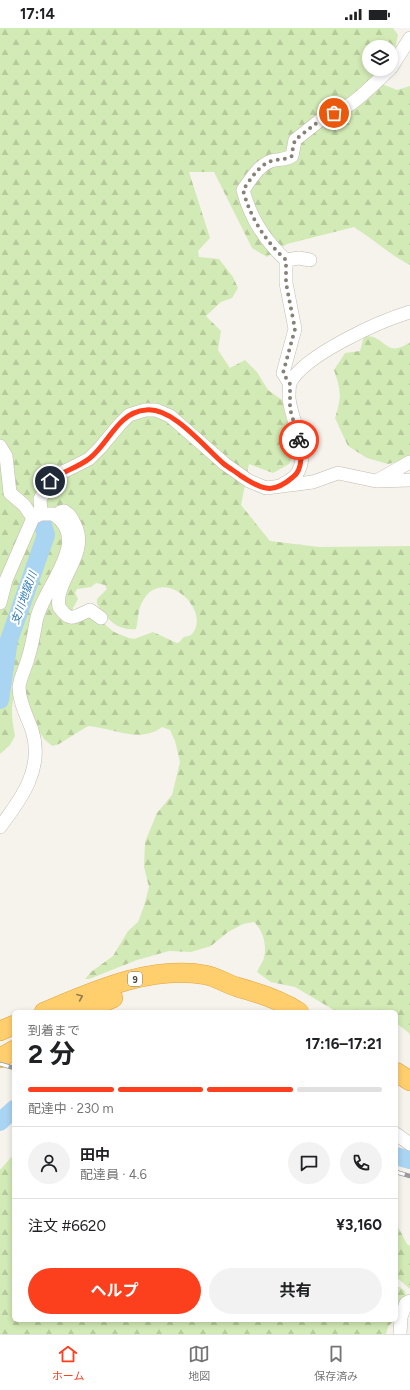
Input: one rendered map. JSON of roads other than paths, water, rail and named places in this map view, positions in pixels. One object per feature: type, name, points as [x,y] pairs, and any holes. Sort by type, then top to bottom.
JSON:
[{"type":"highway","name":"9","points":[[49,1010],[91,993],[127,981],[157,975],[190,973],[208,975],[229,984],[266,996],[296,1010]]},
{"type":"highway","name":"9","points":[[85,1010],[134,990],[174,984],[205,982],[229,984]]},
{"type":"highway","points":[[0,1031],[12,1026]]},
{"type":"highway","points":[[398,1073],[410,1081]]},
{"type":"street","points":[[398,58],[410,38]]},
{"type":"street","points":[[282,485],[296,476],[301,463],[302,448],[290,409],[290,384],[283,373],[295,329],[286,283],[286,260],[263,236],[246,202],[243,190],[261,166],[273,160],[286,159],[292,156],[295,140],[328,114],[334,113],[351,104],[383,76]]},
{"type":"street","points":[[286,260],[299,258],[310,260]]},
{"type":"street","points":[[290,384],[298,374],[314,360],[346,339],[410,312]]},
{"type":"street","points":[[0,603],[6,580],[37,516],[40,499],[50,481],[59,474],[89,459],[129,415],[145,410],[156,410],[170,416],[224,464],[249,481],[266,488],[313,482],[338,473],[377,481],[410,480]]},
{"type":"street","points":[[0,446],[6,456],[10,493],[37,516],[53,514],[57,516],[66,526],[69,537],[69,544],[63,562],[40,605],[32,647],[19,686],[20,700],[35,742],[34,769],[23,795],[0,827]]},
{"type":"street","points":[[377,481],[382,477],[403,468],[410,462]]},
{"type":"street","points":[[57,516],[60,512],[64,511],[68,513],[77,528],[80,538],[75,557],[59,596],[59,607],[69,617],[77,618],[90,610],[101,618]]},
{"type":"street","points":[[398,1135],[410,1144]]},
{"type":"street","points":[[400,1334],[401,1317],[406,1303],[410,1301]]},
{"type":"waterway","name":"支川地獄川","points":[[0,700],[9,640],[46,535],[42,522]]},
{"type":"waterway","points":[[0,1122],[12,1111]]},
{"type":"waterway","points":[[398,1157],[410,1160]]},
{"type":"railway","points":[[0,1064],[12,1067]]},
{"type":"railway","points":[[398,1173],[410,1176]]}]
